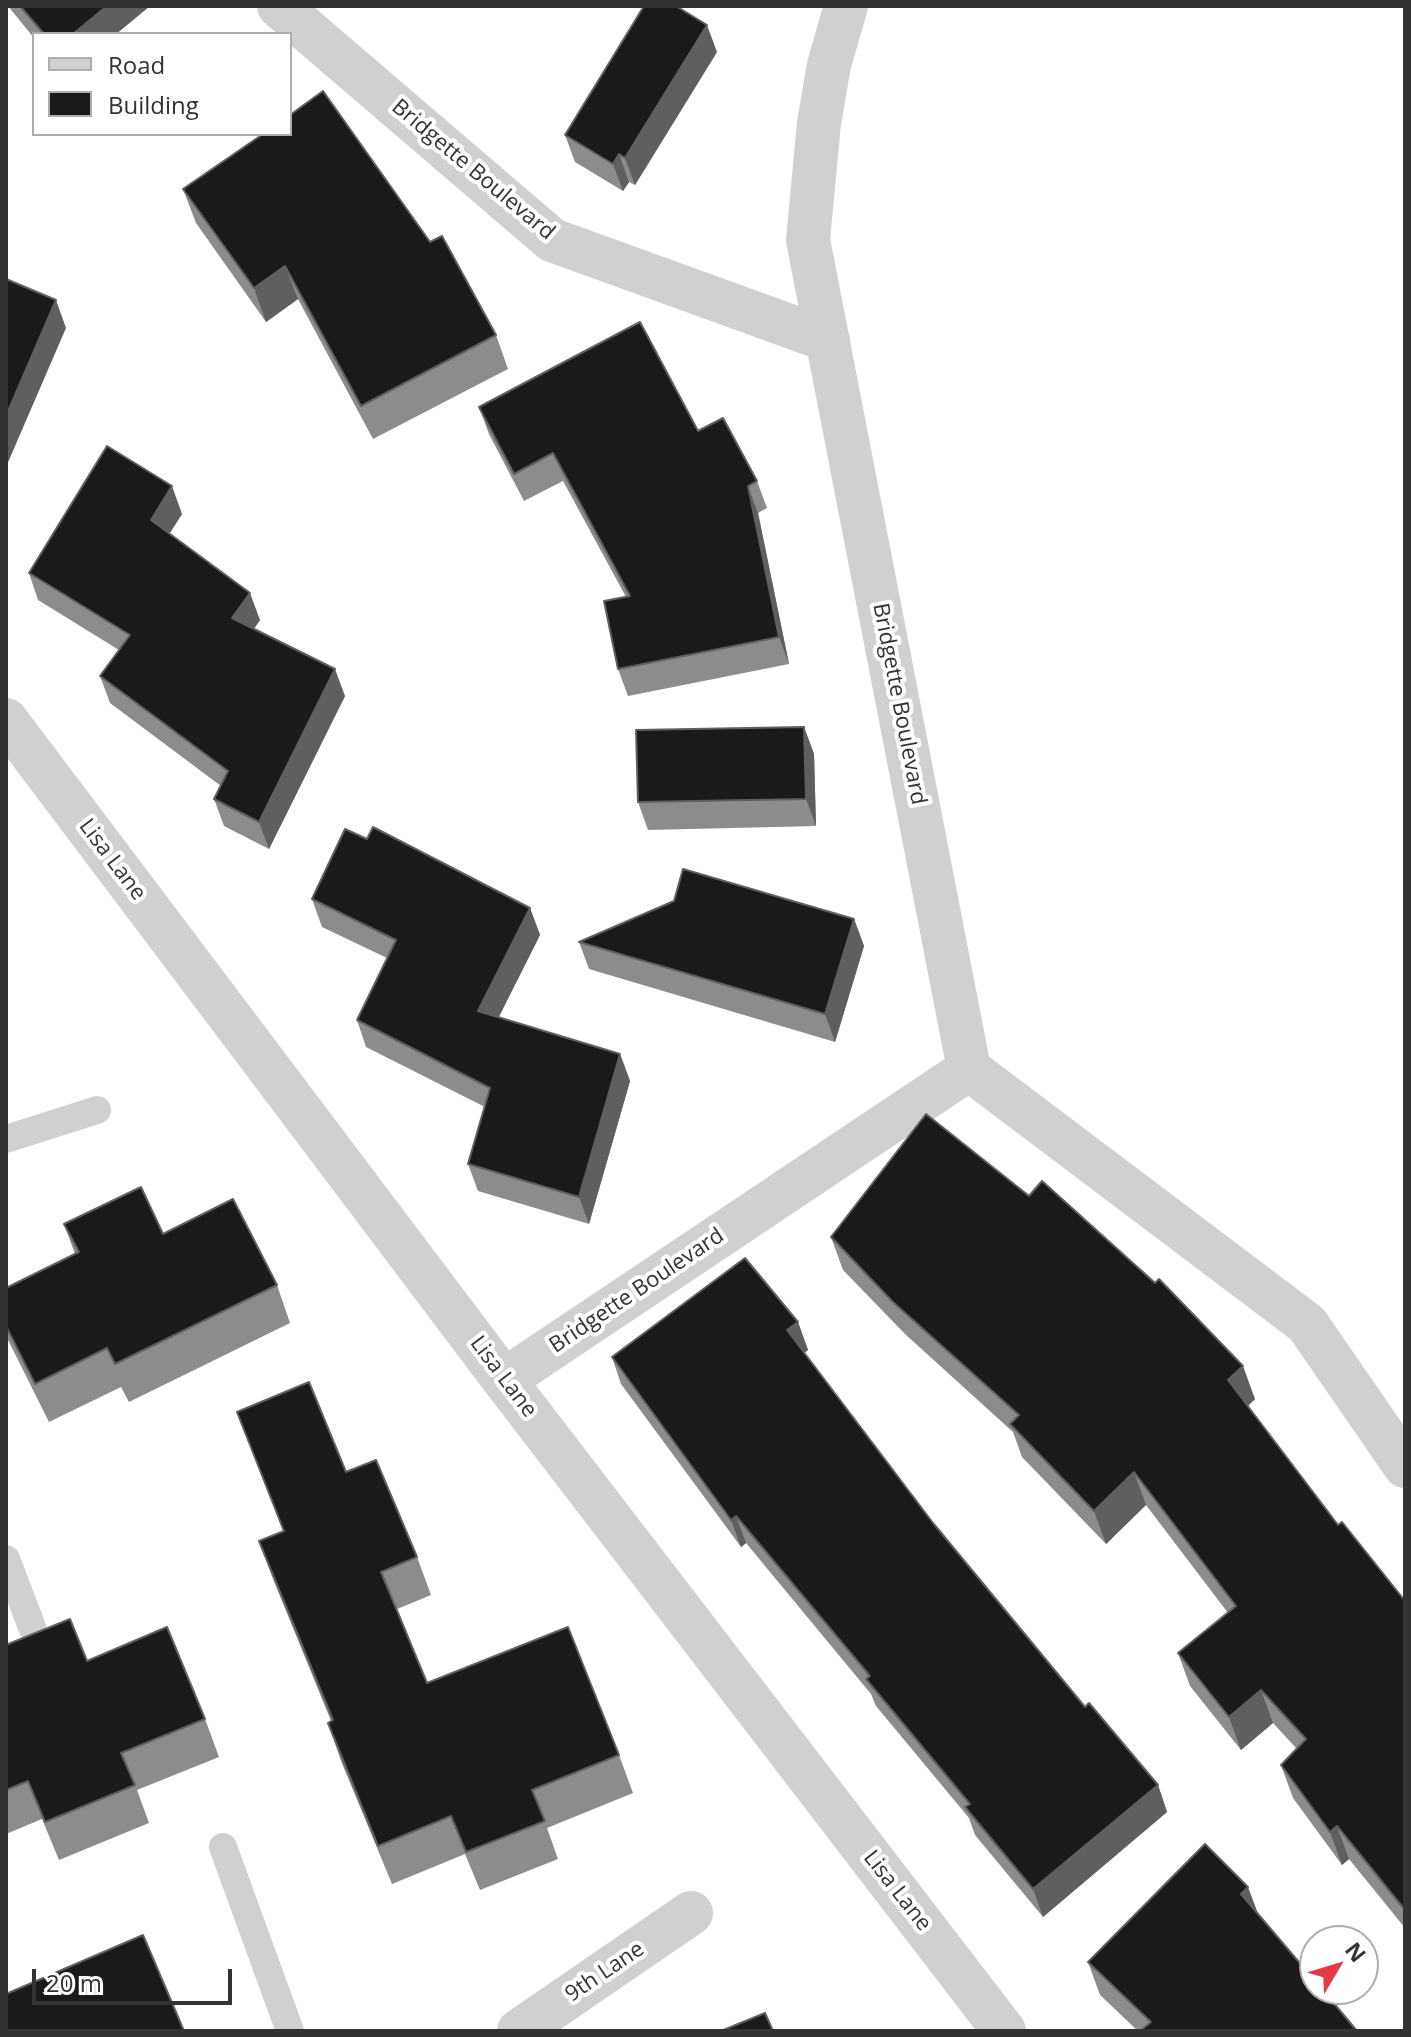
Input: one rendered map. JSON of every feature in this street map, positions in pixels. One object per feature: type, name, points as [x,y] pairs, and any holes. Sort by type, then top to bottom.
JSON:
[{"type":"street","name":"Bridgette Boulevard","points":[[279,6],[552,240],[828,340]]},
{"type":"street","name":"Bridgette Boulevard","points":[[504,1380],[969,1069],[808,240],[819,123],[829,65],[846,6]]},
{"type":"street","name":"Lisa Lane","points":[[6,720],[504,1380],[1004,2031]]},
{"type":"street","points":[[969,1069],[1307,1324],[1405,1466]]},
{"type":"street","points":[[1357,1396],[1405,1406]]},
{"type":"street","name":"9th Lane","points":[[519,2031],[691,1913]]},
{"type":"lane","points":[[6,1139],[97,1110]]},
{"type":"lane","points":[[6,1559],[32,1627]]},
{"type":"lane","points":[[223,1847],[290,2031]]},
{"type":"building","points":[[20,6],[107,6],[75,32],[42,32]]},
{"type":"building","points":[[644,6],[676,6],[707,25],[625,158],[619,154],[613,164],[565,135]]},
{"type":"building","points":[[323,91],[430,242],[442,236],[496,335],[361,406],[285,266],[254,288],[183,189],[260,136],[292,136],[292,114]]},
{"type":"building","points":[[6,279],[56,300],[6,416]]},
{"type":"building","points":[[640,322],[698,431],[723,418],[757,481],[748,486],[779,637],[618,669],[604,601],[630,596],[553,453],[514,474],[479,407]]},
{"type":"building","points":[[107,446],[172,486],[151,520],[250,593],[232,618],[335,669],[259,822],[214,799],[228,771],[100,676],[130,635],[29,573]]},
{"type":"building","points":[[804,727],[806,799],[638,802],[636,730]]},
{"type":"building","points":[[373,827],[530,908],[478,1011],[620,1054],[579,1197],[468,1164],[490,1088],[357,1020],[396,940],[312,899],[345,829],[367,839]]},
{"type":"building","points":[[683,869],[854,919],[825,1014],[579,942],[674,901]]},
{"type":"building","points":[[926,1114],[1029,1196],[1042,1181],[1155,1283],[1159,1279],[1243,1366],[1228,1380],[1338,1525],[1342,1522],[1405,1601],[1405,1910],[1337,1826],[1330,1832],[1281,1765],[1306,1739],[1261,1690],[1229,1717],[1178,1653],[1236,1606],[1134,1472],[1094,1511],[1010,1424],[1019,1415],[893,1302],[831,1237]]},
{"type":"building","points":[[141,1187],[163,1234],[233,1199],[277,1285],[115,1364],[107,1348],[35,1384],[6,1326],[6,1288],[79,1252],[64,1224]]},
{"type":"building","points":[[745,1258],[798,1322],[787,1330],[933,1523],[1085,1707],[1089,1703],[1158,1785],[1033,1889],[965,1807],[970,1804],[866,1679],[870,1676],[736,1516],[731,1520],[612,1357]]},
{"type":"building","points":[[309,1382],[346,1472],[376,1460],[417,1557],[381,1572],[427,1683],[568,1627],[619,1755],[532,1790],[545,1821],[466,1852],[451,1816],[378,1846],[328,1723],[333,1720],[259,1541],[284,1531],[237,1412]]},
{"type":"building","points":[[70,1619],[87,1661],[167,1627],[205,1719],[121,1753],[135,1785],[45,1822],[28,1781],[6,1790],[6,1645]]},
{"type":"building","points":[[1205,1844],[1248,1887],[1241,1894],[1299,1962],[1299,2005],[1335,2005],[1357,2031],[1140,2031],[1151,2022],[1088,1962]]},
{"type":"building","points":[[143,1935],[184,2031],[6,2031],[6,1994]]},
{"type":"building","points":[[765,2013],[773,2031],[721,2031]]}]
